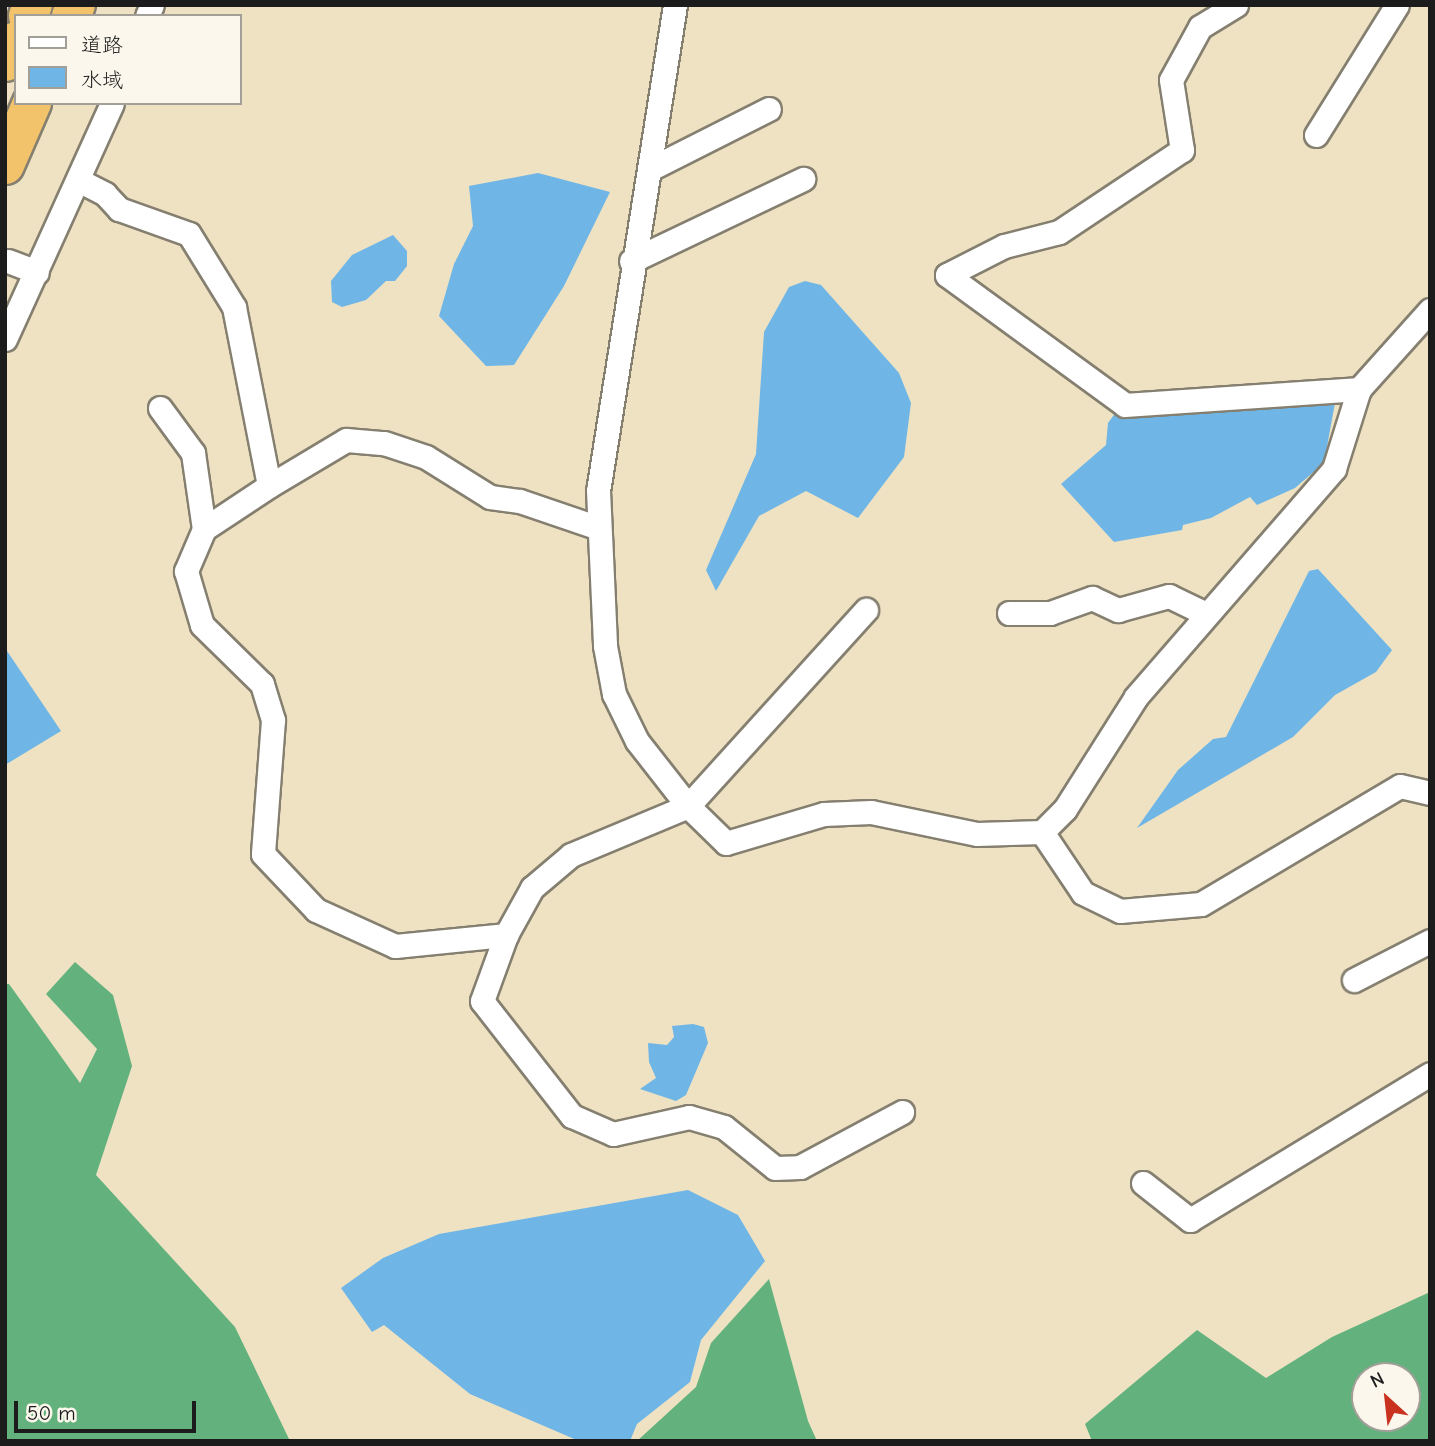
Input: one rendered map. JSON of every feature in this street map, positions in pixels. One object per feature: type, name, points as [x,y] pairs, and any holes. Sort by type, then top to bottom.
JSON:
[{"type":"highway","points":[[5,62],[14,45]]},
{"type":"highway","points":[[5,164],[31,105]]},
{"type":"street","points":[[675,5],[650,169],[631,261],[607,412],[596,527],[605,646],[614,694],[637,741],[688,806],[726,843],[824,814],[871,812],[977,834],[1042,832],[1065,809],[1136,697],[1334,469],[1359,389],[1430,310]]},
{"type":"street","points":[[1237,5],[1200,27],[1171,80],[1182,150],[1059,232],[1004,246],[947,275],[1125,405],[1359,389]]},
{"type":"street","points":[[1316,135],[1397,5]]},
{"type":"street","points":[[5,339],[80,181],[111,105]]},
{"type":"street","points":[[650,169],[769,109]]},
{"type":"street","points":[[631,261],[803,178]]},
{"type":"street","points":[[80,181],[105,194],[119,209],[189,234],[234,307],[269,486]]},
{"type":"street","points":[[8,261],[37,272]]},
{"type":"street","points":[[160,408],[193,453],[204,529],[186,571],[202,625],[262,684],[273,720],[263,854],[316,910],[396,946],[506,935]]},
{"type":"street","points":[[204,529],[346,440],[384,443],[426,457],[490,497],[520,501],[596,527]]},
{"type":"street","points":[[1009,613],[1050,613],[1092,597],[1118,610],[1169,596],[1206,614]]},
{"type":"street","points":[[866,610],[688,806],[571,855],[532,888],[506,935],[482,1001],[572,1116],[613,1134],[688,1117],[724,1127],[775,1168],[800,1167],[902,1112]]},
{"type":"street","points":[[1042,832],[1083,893],[1120,912],[1201,904],[1400,786],[1430,793]]},
{"type":"street","points":[[1354,980],[1430,941]]},
{"type":"street","points":[[1143,1183],[1190,1220],[1430,1074]]},
{"type":"green space","points":[[75,962],[113,995],[132,1066],[96,1175],[235,1327],[290,1441],[5,1441],[5,984],[9,984],[80,1083],[97,1049],[46,994]]},
{"type":"green space","points":[[769,1279],[808,1421],[817,1441],[637,1441],[696,1387],[711,1343]]},
{"type":"green space","points":[[1430,1292],[1430,1441],[1092,1441],[1085,1424],[1197,1330],[1266,1378],[1332,1337]]},
{"type":"water","points":[[538,173],[610,192],[564,286],[514,365],[486,366],[439,316],[454,264],[473,226],[469,186]]},
{"type":"water","points":[[393,235],[407,251],[407,266],[395,281],[386,281],[366,300],[342,307],[332,302],[331,281],[352,255]]},
{"type":"water","points":[[805,281],[821,285],[899,373],[911,403],[904,457],[858,518],[806,491],[759,516],[716,591],[706,570],[756,454],[764,332],[789,287]]},
{"type":"water","points":[[1302,400],[1335,403],[1324,463],[1295,488],[1257,505],[1250,497],[1211,518],[1183,525],[1182,530],[1114,542],[1061,484],[1106,445],[1108,423],[1116,412]]},
{"type":"water","points":[[1318,569],[1392,650],[1376,672],[1335,695],[1293,737],[1137,828],[1178,770],[1213,739],[1226,737],[1309,571]]},
{"type":"water","points":[[5,648],[61,731],[5,765]]},
{"type":"water","points":[[693,1024],[704,1027],[708,1043],[686,1095],[676,1101],[640,1089],[656,1078],[649,1062],[648,1043],[667,1045],[674,1037],[672,1026]]},
{"type":"water","points":[[688,1190],[738,1215],[765,1261],[701,1340],[690,1382],[637,1424],[630,1441],[579,1441],[470,1394],[384,1325],[372,1332],[341,1288],[383,1258],[439,1234]]}]
